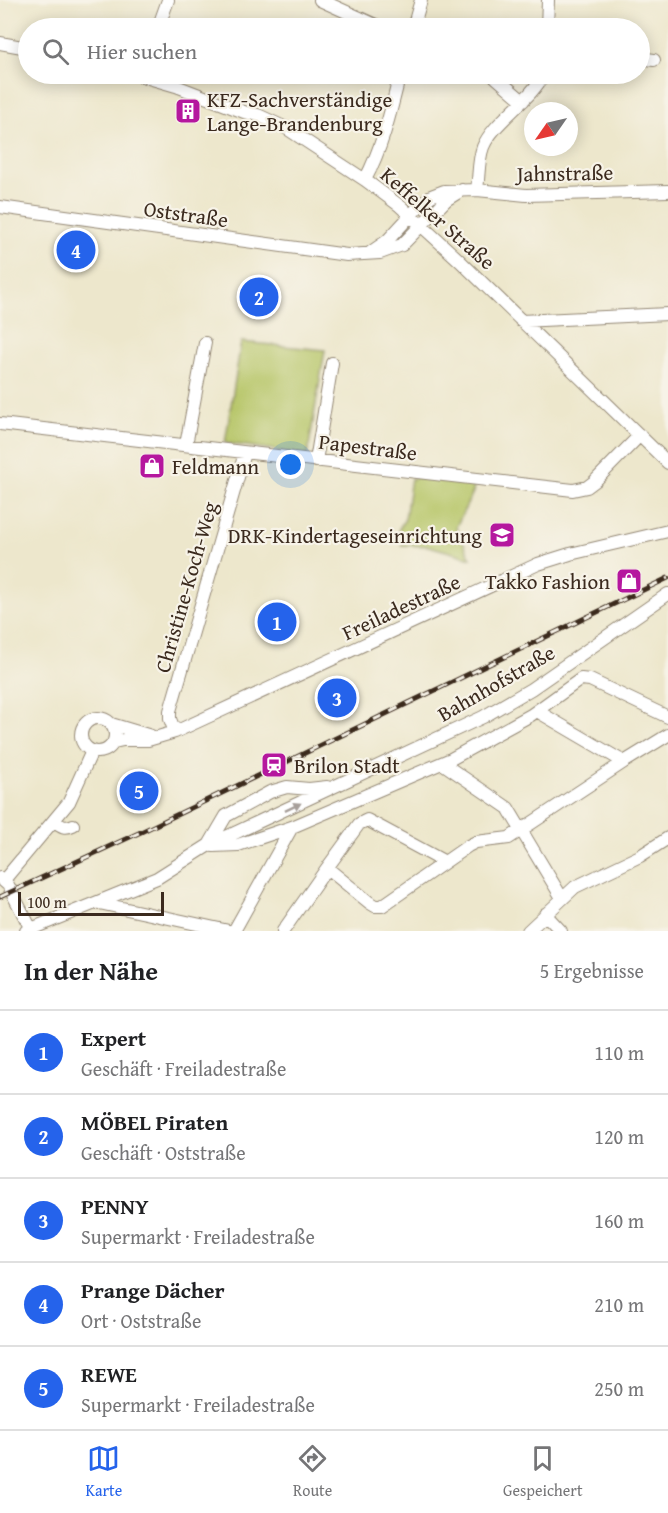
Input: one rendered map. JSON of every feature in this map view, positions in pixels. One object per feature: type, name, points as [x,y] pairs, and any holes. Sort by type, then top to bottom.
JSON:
[{"type":"street","points":[[162,18],[168,0]]},
{"type":"street","points":[[320,0],[360,18]]},
{"type":"street","points":[[416,18],[421,0]]},
{"type":"street","points":[[548,0],[548,18]]},
{"type":"street","points":[[0,43],[18,46]]},
{"type":"street","points":[[650,59],[654,60]]},
{"type":"street","name":"Keffelker Straße","points":[[169,84],[258,115],[286,128],[365,180],[422,225],[668,463]]},
{"type":"street","points":[[365,180],[376,159],[397,84]]},
{"type":"street","points":[[503,84],[523,101]]},
{"type":"street","points":[[477,190],[483,146],[489,136],[536,84]]},
{"type":"street","points":[[422,225],[446,200],[462,190]]},
{"type":"street","name":"Jahnstraße","points":[[410,215],[431,196],[444,191],[477,190],[526,195],[668,190]]},
{"type":"street","name":"Oststraße","points":[[0,207],[322,253],[367,254],[390,250],[402,245],[422,225]]},
{"type":"street","points":[[367,254],[387,241],[410,215]]},
{"type":"street","points":[[521,321],[668,314]]},
{"type":"street","points":[[186,445],[205,343]]},
{"type":"street","points":[[316,461],[332,363]]},
{"type":"street","name":"Papestraße","points":[[0,424],[578,489],[595,482],[640,435]]},
{"type":"street","name":"Christine-Koch-Weg","points":[[175,732],[170,719],[170,711],[245,453]]},
{"type":"street","name":"Freiladestraße","points":[[114,742],[158,737],[175,732],[538,564],[581,551],[668,531]]},
{"type":"street","name":"Bahnhofstraße","points":[[30,930],[162,875],[213,844],[423,746],[517,698],[668,594]]},
{"type":"street","points":[[213,844],[238,845],[292,827],[442,763],[537,711],[581,679],[590,680],[668,717]]},
{"type":"street","points":[[537,711],[624,762]]},
{"type":"street","points":[[111,724],[115,733],[114,742],[102,752],[92,752],[83,743],[81,731],[84,725],[94,718],[158,737]]},
{"type":"street","points":[[327,868],[375,906],[382,906],[472,844],[505,840],[668,735]]},
{"type":"street","points":[[30,930],[2,879],[69,802],[92,752]]},
{"type":"street","points":[[442,763],[505,805],[562,898]]},
{"type":"street","name":"Bahnhofstraße","points":[[213,844],[226,816],[270,792],[287,787],[331,788]]},
{"type":"street","points":[[283,931],[359,824],[368,820],[445,862]]},
{"type":"street","points":[[54,821],[64,827],[73,825]]},
{"type":"street","points":[[234,931],[292,827]]},
{"type":"street","points":[[528,931],[562,898],[584,882],[640,856],[668,838]]},
{"type":"street","points":[[99,903],[229,931]]},
{"type":"street","points":[[545,914],[561,931]]},
{"type":"green space","points":[[241,342],[325,350],[307,457],[225,443]]},
{"type":"green space","points":[[411,478],[474,485],[473,492],[456,527],[471,558],[429,546],[402,545],[399,529],[405,519]]},
{"type":"railway","points":[[0,897],[143,831],[668,578]]},
{"type":"place","name":"KFZ-Sachverständige Lange-Brandenburg","points":[[188,111]]},
{"type":"place","name":"Prange Dächer","points":[[76,250]]},
{"type":"place","name":"MÖBEL Piraten","points":[[259,297]]},
{"type":"place","name":"Feldmann","points":[[152,466]]},
{"type":"place","name":"DRK-Kindertageseinrichtung","points":[[502,535]]},
{"type":"place","name":"Takko Fashion","points":[[629,581]]},
{"type":"place","name":"Expert","points":[[277,622]]},
{"type":"place","name":"PENNY","points":[[337,698]]},
{"type":"place","name":"Brilon Stadt","points":[[274,765]]},
{"type":"place","name":"REWE","points":[[139,791]]}]
